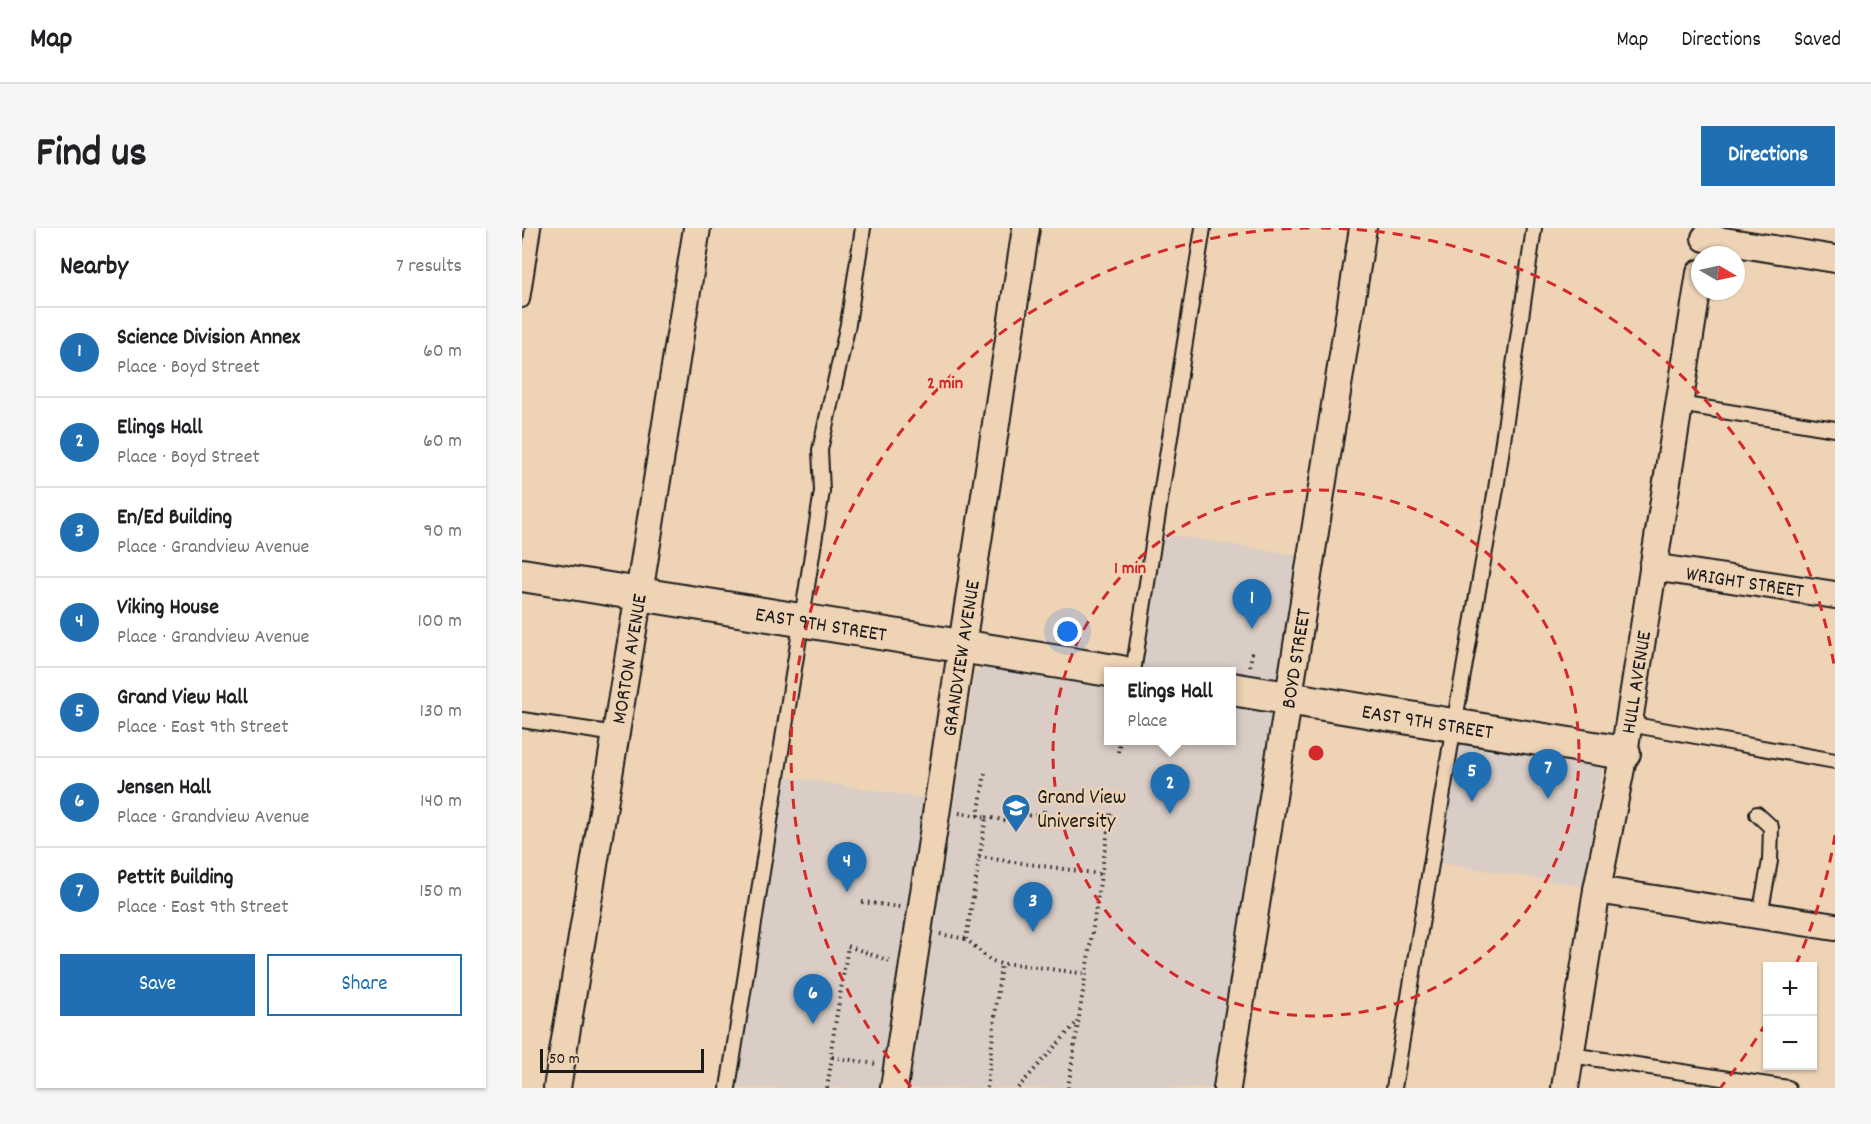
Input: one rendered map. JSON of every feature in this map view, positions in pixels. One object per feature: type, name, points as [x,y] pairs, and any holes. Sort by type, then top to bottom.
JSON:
[{"type":"street","name":"MORTON AVENUE","points":[[557,1088],[697,228]]},
{"type":"street","name":"GRANDVIEW AVENUE","points":[[896,1078],[1026,228]]},
{"type":"street","name":"BOYD STREET","points":[[1227,1088],[1363,228]]},
{"type":"street","points":[[1705,240],[1835,259]]},
{"type":"street","name":"HULL AVENUE","points":[[1565,1088],[1597,890],[1627,739],[1696,300]]},
{"type":"street","name":"WRIGHT STREET","points":[[1653,567],[1835,595]]},
{"type":"street","name":"EAST 9TH STREET","points":[[522,575],[1104,669]]},
{"type":"street","name":"EAST 9TH STREET","points":[[1236,690],[1454,725],[1627,739]]},
{"type":"street","points":[[1597,890],[1835,927]]},
{"type":"lane","points":[[522,300],[533,228]]},
{"type":"lane","points":[[728,1088],[758,885],[822,491],[820,450],[848,324],[863,228]]},
{"type":"lane","points":[[1133,667],[1203,228]]},
{"type":"lane","points":[[1394,1088],[1496,489],[1534,228]]},
{"type":"lane","points":[[1679,405],[1835,429]]},
{"type":"lane","points":[[522,720],[616,734]]},
{"type":"lane","points":[[1627,739],[1835,761]]},
{"type":"lane","points":[[1757,814],[1771,827],[1770,861],[1760,915]]},
{"type":"lane","points":[[1571,1055],[1788,1088]]},
{"type":"path","points":[[1118,752],[1119,745]]},
{"type":"path","points":[[978,816],[985,773],[988,774]]},
{"type":"path","points":[[937,810],[1016,822],[1017,816],[1043,815],[1045,808]]},
{"type":"path","points":[[1068,1088],[1111,811]]},
{"type":"path","points":[[986,817],[966,939],[990,960],[1087,974]]},
{"type":"path","points":[[979,857],[1100,874]]},
{"type":"path","points":[[862,902],[922,910]]},
{"type":"path","points":[[827,1088],[848,946],[890,961]]},
{"type":"path","points":[[987,1088],[1001,963]]},
{"type":"path","points":[[1018,1088],[1079,1019]]},
{"type":"path","points":[[832,1057],[896,1078]]},
{"type":"shaded area","name":"Grand View University","points":[[1158,533],[1303,556],[1280,696],[1605,750],[1584,886],[1439,863],[1457,741],[1277,712],[1217,1088],[734,1088],[782,776],[954,803],[974,675],[981,666],[991,665],[1104,683],[1104,745],[1236,745],[1236,667],[1137,667]]},
{"type":"place","name":"Science Division Annex","points":[[1252,629]]},
{"type":"place","name":"Pettit Building","points":[[1548,799]]},
{"type":"place","name":"Grand View Hall","points":[[1472,802]]},
{"type":"place","name":"Elings Hall","points":[[1170,814]]},
{"type":"place","name":"Grand View University","points":[[1016,834]]},
{"type":"place","name":"Viking House","points":[[847,892]]},
{"type":"place","name":"En/Ed Building","points":[[1033,932]]},
{"type":"place","name":"Jensen Hall","points":[[813,1024]]}]
